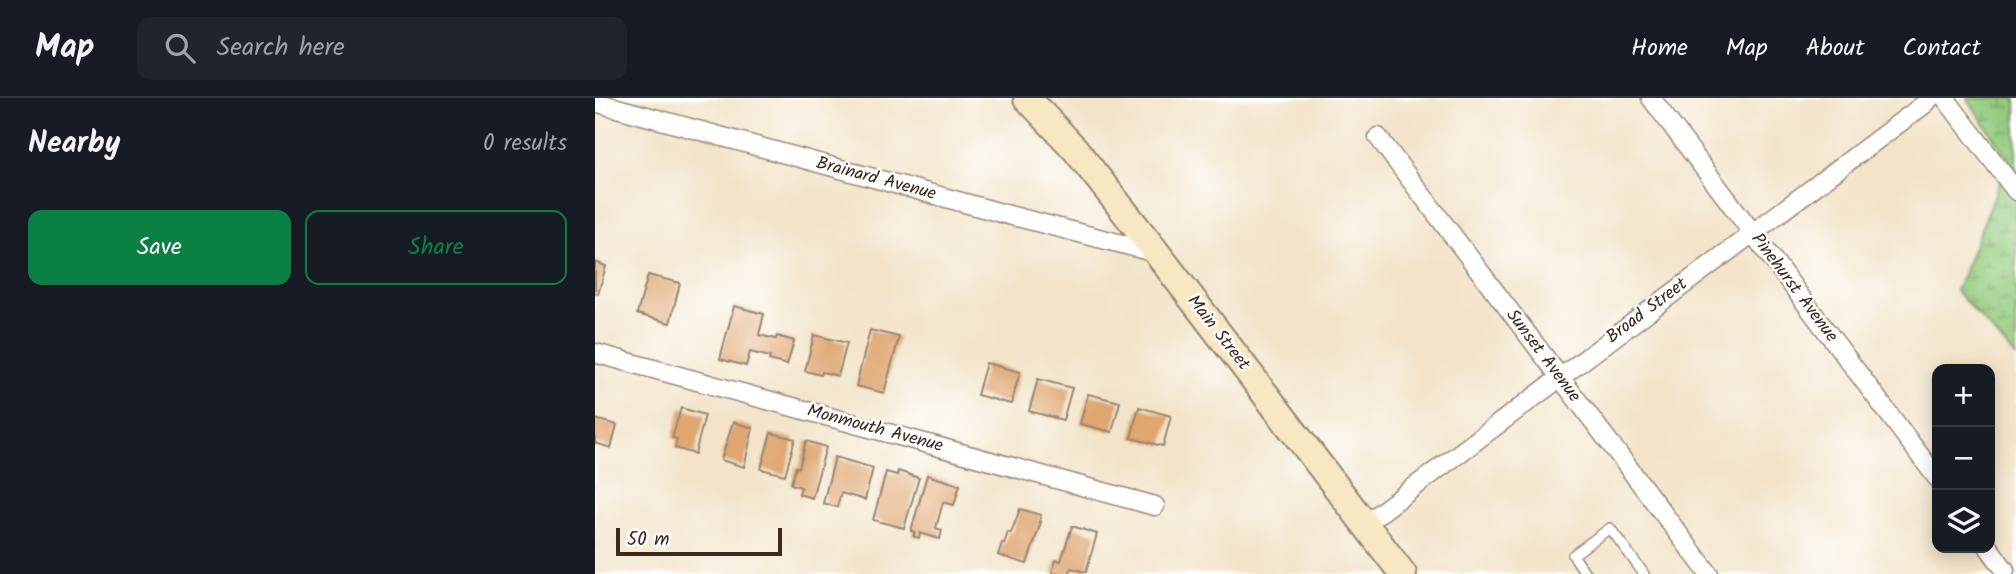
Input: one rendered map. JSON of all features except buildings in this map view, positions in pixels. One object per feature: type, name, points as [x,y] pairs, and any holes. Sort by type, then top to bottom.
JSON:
[{"type":"street","name":"Main Street","points":[[1027,98],[1075,149],[1403,574]]},
{"type":"street","name":"Pinehurst Avenue","points":[[1651,98],[1932,471]]},
{"type":"street","name":"Broad Street","points":[[1365,524],[1930,98]]},
{"type":"street","points":[[1945,98],[2016,191]]},
{"type":"street","name":"Brainard Avenue","points":[[595,102],[992,211],[1157,253]]},
{"type":"street","name":"Sunset Avenue","points":[[1378,137],[1709,574]]},
{"type":"street","name":"Monmouth Avenue","points":[[595,353],[1155,506]]},
{"type":"street","points":[[1993,553],[2005,570]]},
{"type":"lane","points":[[1586,574],[1573,555],[1610,528],[1644,574]]},
{"type":"green space","points":[[1967,98],[2016,98],[2016,357],[1956,291],[2009,160]]}]
